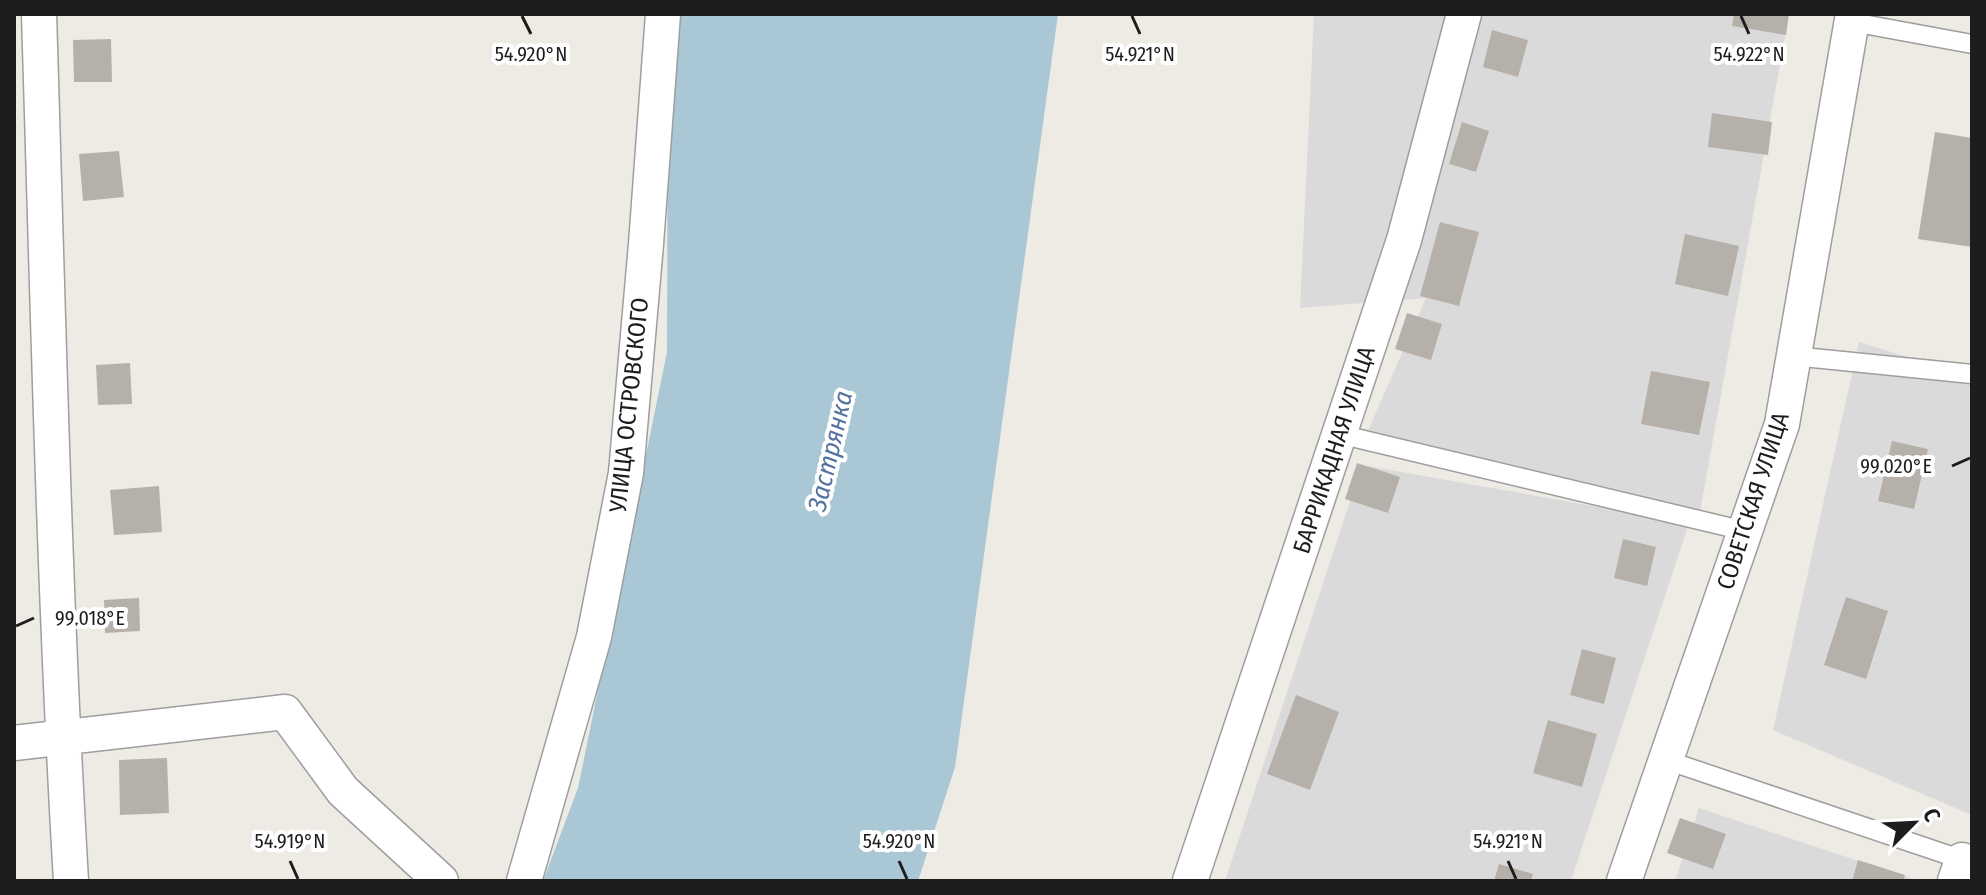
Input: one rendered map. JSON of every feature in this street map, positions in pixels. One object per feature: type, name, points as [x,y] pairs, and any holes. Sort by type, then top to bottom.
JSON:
[{"type":"street","points":[[39,14],[54,543],[71,881]]},
{"type":"street","name":"УЛИЦА ОСТРОВСКОГО","points":[[524,881],[594,637],[626,473],[663,14]]},
{"type":"street","name":"БАРРИКАДНАЯ УЛИЦА","points":[[1190,881],[1404,240],[1464,14]]},
{"type":"street","name":"СОВЕТСКАЯ УЛИЦА","points":[[1624,881],[1782,424],[1852,18]]},
{"type":"street","points":[[14,743],[285,712],[343,791],[441,881]]},
{"type":"lane","points":[[1852,18],[1972,44]]},
{"type":"lane","points":[[1793,356],[1972,374]]},
{"type":"lane","points":[[1339,434],[1745,531]]},
{"type":"lane","points":[[1666,760],[1963,868]]},
{"type":"shaded area","points":[[1314,14],[1789,14],[1700,512],[1367,433],[1426,298],[1300,308]]},
{"type":"shaded area","points":[[1859,342],[1972,377],[1972,815],[1773,730]]},
{"type":"shaded area","points":[[1362,465],[1689,523],[1571,881],[1225,881]]},
{"type":"shaded area","points":[[1699,808],[1919,881],[1675,881]]},
{"type":"water","name":"Застрянка","points":[[668,14],[1058,14],[955,767],[918,881],[543,881],[578,788],[667,352]]},
{"type":"building","points":[[1734,14],[1789,14],[1786,35],[1732,26]]},
{"type":"building","points":[[1492,30],[1528,40],[1518,77],[1483,67]]},
{"type":"building","points":[[111,39],[112,82],[74,82],[73,40]]},
{"type":"building","points":[[1712,113],[1772,122],[1768,155],[1708,147]]},
{"type":"building","points":[[1462,122],[1489,131],[1476,172],[1449,164]]},
{"type":"building","points":[[1935,132],[1972,138],[1972,247],[1918,239]]},
{"type":"building","points":[[119,151],[124,197],[83,201],[79,154]]},
{"type":"building","points":[[1440,222],[1479,232],[1459,306],[1420,296]]},
{"type":"building","points":[[1685,234],[1739,246],[1728,296],[1675,284]]},
{"type":"building","points":[[1407,313],[1442,324],[1431,360],[1395,349]]},
{"type":"building","points":[[130,363],[132,404],[98,405],[96,365]]},
{"type":"building","points":[[1651,371],[1710,382],[1699,435],[1641,424]]},
{"type":"building","points":[[1892,441],[1928,449],[1914,509],[1878,501]]},
{"type":"building","points":[[1357,463],[1400,477],[1388,513],[1345,499]]},
{"type":"building","points":[[159,486],[162,532],[114,535],[110,490]]},
{"type":"building","points":[[1623,539],[1656,547],[1647,586],[1614,578]]},
{"type":"building","points":[[1846,597],[1888,611],[1866,679],[1824,665]]},
{"type":"building","points":[[139,598],[140,631],[105,633],[104,600]]},
{"type":"building","points":[[1582,649],[1616,658],[1604,704],[1570,695]]},
{"type":"building","points":[[1296,695],[1339,712],[1310,790],[1267,774]]},
{"type":"building","points":[[1548,720],[1597,734],[1582,787],[1533,773]]},
{"type":"building","points":[[167,758],[169,813],[120,815],[119,760]]},
{"type":"building","points":[[1680,818],[1726,834],[1713,869],[1667,853]]},
{"type":"building","points":[[1858,860],[1905,875],[1903,881],[1852,881]]},
{"type":"building","points":[[1499,864],[1533,874],[1531,881],[1494,881]]}]
